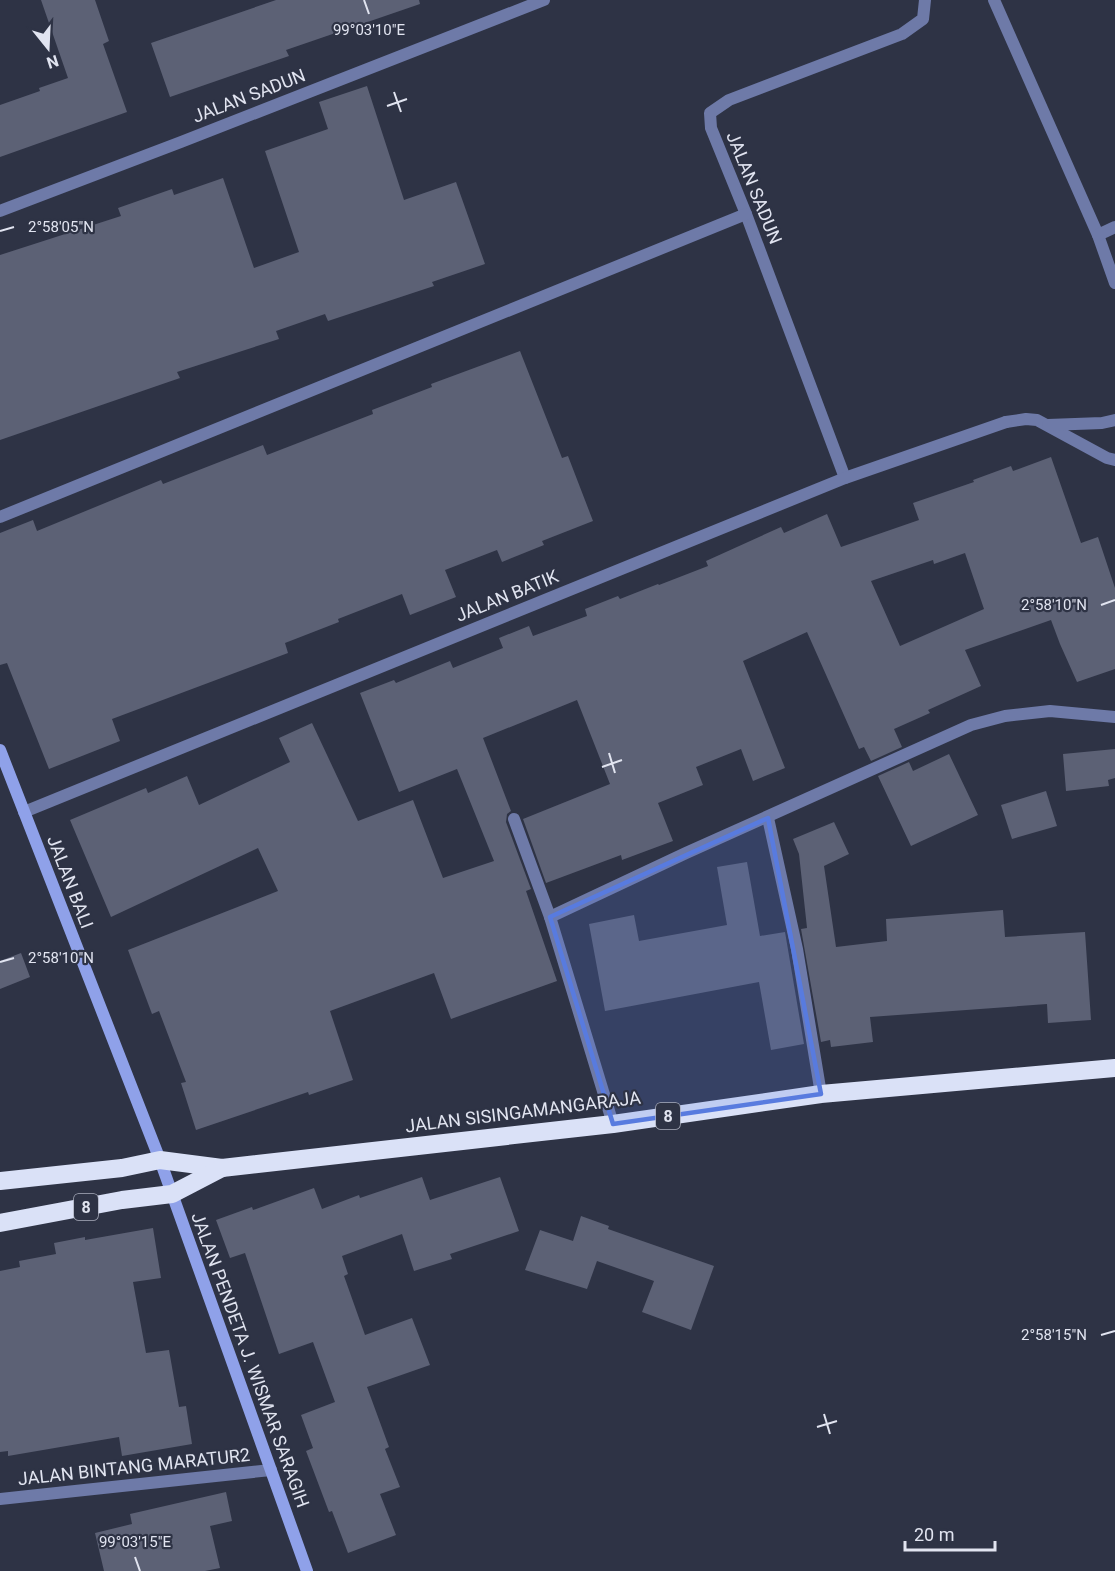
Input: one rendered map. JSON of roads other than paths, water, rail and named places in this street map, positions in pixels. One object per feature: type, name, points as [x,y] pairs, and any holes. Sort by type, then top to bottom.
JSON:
[{"type":"highway","name":"JALAN SISINGAMANGARAJA","points":[[160,1160],[222,1168],[613,1124],[821,1094],[1115,1068]]},
{"type":"highway","name":"8","points":[[0,1181],[122,1168],[160,1160]]},
{"type":"highway","name":"JALAN SISINGAMANGARAJA","points":[[172,1194],[222,1168]]},
{"type":"highway","name":"8","points":[[0,1223],[122,1200],[172,1194]]},
{"type":"street","name":"JALAN SADUN","points":[[0,211],[544,0]]},
{"type":"street","name":"JALAN SADUN","points":[[845,478],[746,214],[711,128],[710,113],[729,100],[902,34],[922,19],[925,0]]},
{"type":"street","points":[[994,0],[1098,236],[1115,283]]},
{"type":"street","points":[[0,517],[746,214]]},
{"type":"street","points":[[1098,236],[1115,227]]},
{"type":"street","name":"JALAN BATIK","points":[[24,812],[845,478],[1006,422],[1026,419],[1047,424]]},
{"type":"street","points":[[1047,424],[1102,423],[1115,420]]},
{"type":"street","points":[[1047,424],[1107,458],[1115,460]]},
{"type":"street","points":[[550,917],[971,725],[1005,716],[1050,711],[1115,717]]},
{"type":"street","name":"JALAN BALI","points":[[0,750],[160,1160]]},
{"type":"street","points":[[768,818],[797,949],[821,1094]]},
{"type":"street","points":[[514,819],[550,917],[613,1124]]},
{"type":"street","name":"JALAN PENDETA J. WISMAR SARAGIH","points":[[160,1160],[307,1571]]},
{"type":"street","name":"JALAN BINTANG MARATUR2","points":[[0,1499],[271,1470]]}]
